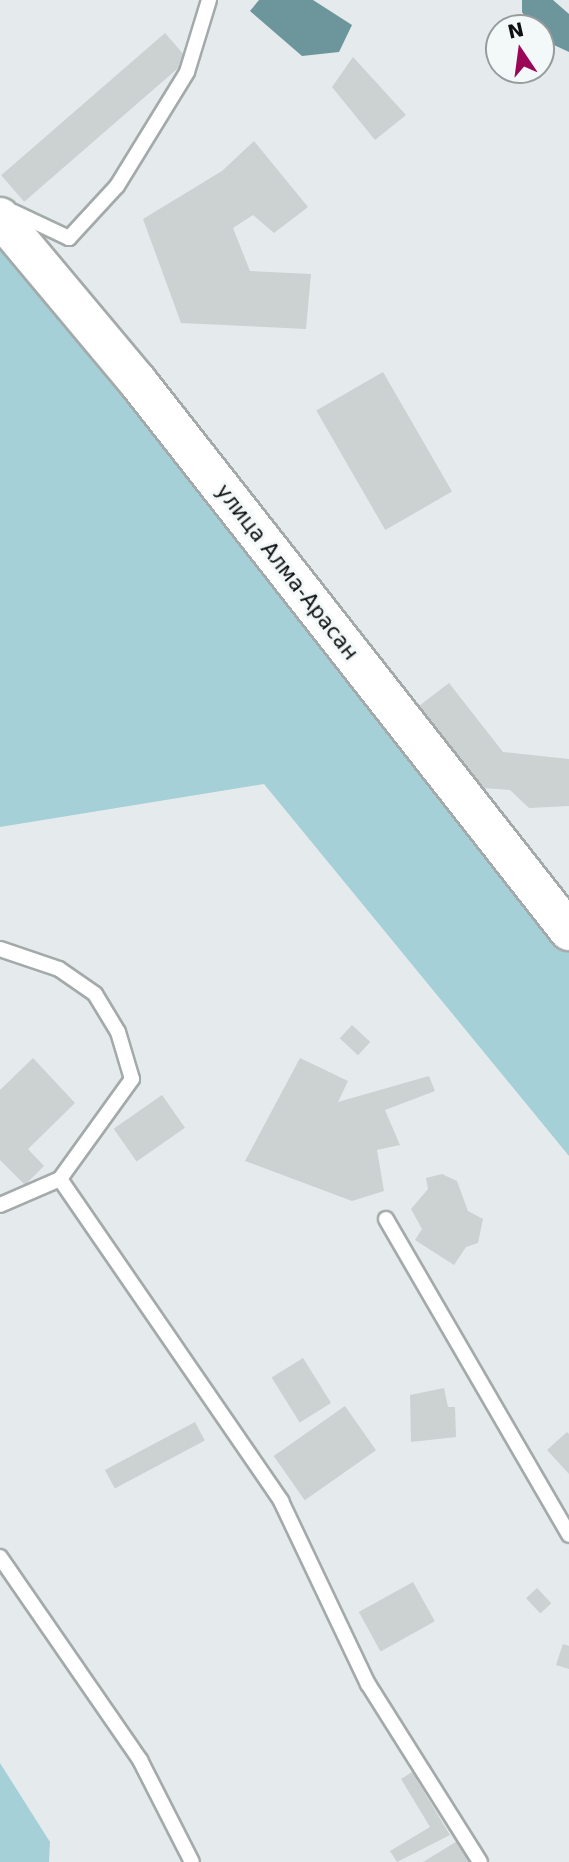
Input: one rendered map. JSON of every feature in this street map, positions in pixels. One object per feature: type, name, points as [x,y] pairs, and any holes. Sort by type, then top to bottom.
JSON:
[{"type":"main road","name":"улица Алма-Арасан","points":[[0,217],[138,382],[569,931]]},
{"type":"lane","points":[[0,200],[26,221],[69,238],[117,186],[187,72],[209,0]]},
{"type":"lane","points":[[0,949],[59,969],[95,994],[127,1056],[132,1079],[120,1104],[60,1179],[0,1205]]},
{"type":"lane","points":[[60,1179],[281,1502],[368,1684],[480,1862]]},
{"type":"lane","points":[[386,1219],[569,1535]]},
{"type":"lane","points":[[0,1557],[140,1760],[192,1862]]},
{"type":"shaded area","points":[[259,0],[313,0],[352,25],[339,52],[302,56],[250,11]]},
{"type":"shaded area","points":[[522,0],[553,0],[569,14],[569,52],[555,46],[555,14],[522,12]]},
{"type":"shaded area","points":[[0,217],[569,931],[569,1156],[264,784],[0,827]]},
{"type":"shaded area","points":[[0,1763],[50,1842],[49,1862],[0,1862]]},
{"type":"building","points":[[165,33],[188,59],[24,202],[1,175]]},
{"type":"building","points":[[353,57],[406,115],[375,140],[332,87]]},
{"type":"building","points":[[254,141],[308,207],[274,233],[253,215],[233,228],[250,271],[311,274],[306,329],[181,323],[143,219],[222,171]]},
{"type":"building","points":[[383,372],[452,492],[385,530],[316,410]]},
{"type":"building","points":[[449,683],[503,752],[569,759],[569,806],[529,808],[510,790],[483,788],[419,706]]},
{"type":"building","points":[[352,1025],[370,1042],[358,1055],[340,1038]]},
{"type":"building","points":[[33,1058],[75,1103],[28,1149],[44,1166],[25,1185],[0,1160],[0,1090]]},
{"type":"building","points":[[300,1058],[348,1081],[338,1102],[429,1076],[435,1091],[385,1110],[400,1145],[377,1150],[384,1191],[352,1201],[245,1161]]},
{"type":"building","points":[[162,1095],[185,1128],[137,1162],[114,1129]]},
{"type":"building","points":[[442,1174],[457,1181],[468,1211],[483,1219],[478,1243],[466,1247],[454,1265],[415,1240],[422,1229],[411,1209],[428,1189],[426,1178]]},
{"type":"building","points":[[303,1358],[331,1403],[300,1423],[272,1378]]},
{"type":"building","points":[[444,1388],[448,1407],[455,1407],[456,1437],[411,1442],[410,1395]]},
{"type":"building","points":[[345,1406],[376,1450],[305,1500],[274,1456]]},
{"type":"building","points":[[195,1422],[205,1441],[115,1488],[105,1470]]},
{"type":"building","points":[[567,1432],[569,1434],[569,1474],[547,1450]]},
{"type":"building","points":[[413,1582],[435,1621],[381,1651],[359,1612]]},
{"type":"building","points":[[537,1588],[551,1603],[540,1614],[526,1598]]},
{"type":"building","points":[[563,1644],[569,1646],[569,1669],[556,1665]]},
{"type":"building","points":[[412,1772],[450,1835],[397,1862],[390,1851],[430,1827],[401,1779]]},
{"type":"building","points":[[459,1840],[472,1862],[423,1862]]}]
